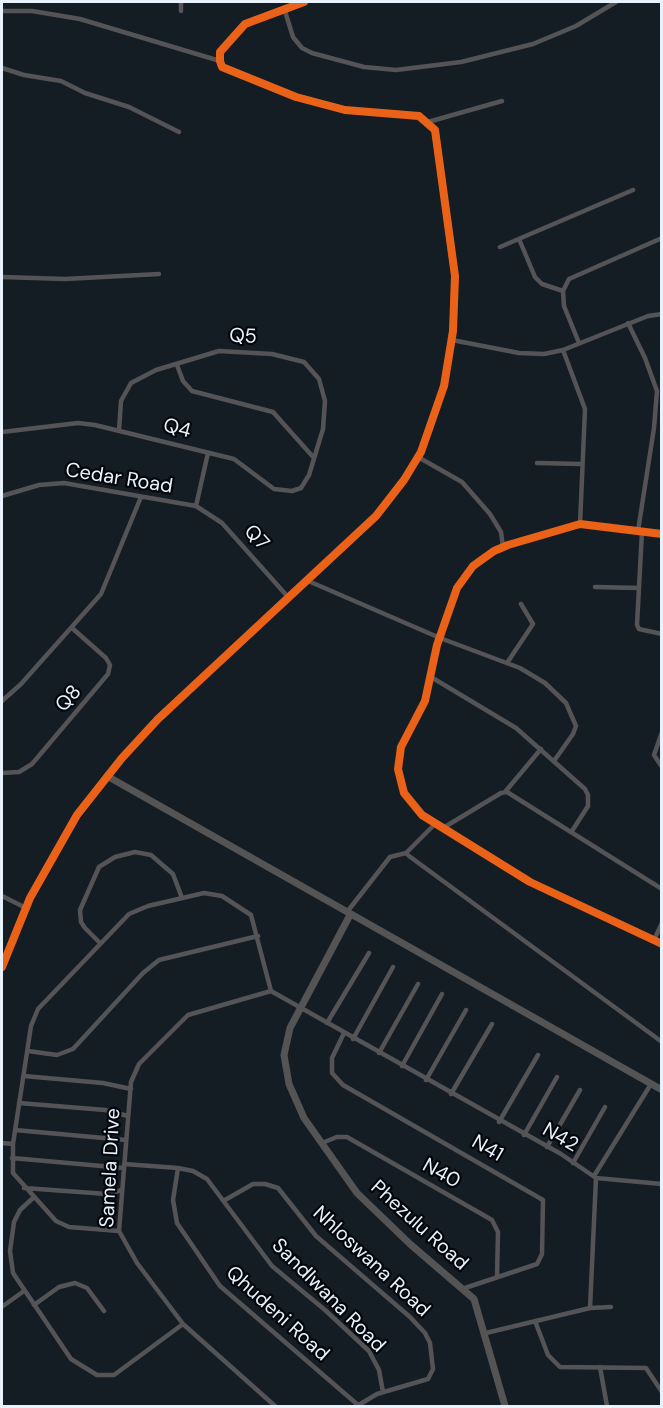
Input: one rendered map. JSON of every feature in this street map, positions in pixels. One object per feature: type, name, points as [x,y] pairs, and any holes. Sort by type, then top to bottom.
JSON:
[{"type":"street","points":[[181,2],[181,11]]},
{"type":"street","points":[[2,968],[26,908],[77,815],[107,776],[159,719],[376,516],[404,480],[418,457],[444,386],[452,340],[455,298],[453,253],[436,134],[428,122],[408,114],[345,110],[318,104],[222,67],[220,52],[245,24],[304,2]]},
{"type":"street","points":[[284,9],[293,37],[302,48],[312,53],[364,67],[396,70],[461,62],[533,44],[576,26],[616,2]]},
{"type":"street","points":[[2,11],[32,11],[80,19],[220,61]]},
{"type":"street","points":[[2,68],[24,75],[61,81],[85,93],[129,107],[179,132]]},
{"type":"street","points":[[428,122],[502,101]]},
{"type":"street","points":[[500,247],[633,190]]},
{"type":"street","points":[[579,343],[564,306],[563,291],[573,276],[662,238]]},
{"type":"street","points":[[519,239],[535,277],[542,284],[563,291]]},
{"type":"street","points":[[2,278],[65,279],[159,274]]},
{"type":"street","points":[[452,340],[519,353],[544,354],[563,350],[628,323],[662,314]]},
{"type":"street","points":[[628,323],[657,392],[640,531],[637,628],[662,633]]},
{"type":"street","name":"Q5","points":[[119,430],[121,400],[126,387],[146,374],[219,351],[236,350],[272,354],[309,365],[319,379],[326,411],[314,458]]},
{"type":"street","points":[[563,350],[585,409],[580,524]]},
{"type":"street","points":[[177,365],[183,381],[192,391],[273,412],[314,458]]},
{"type":"street","name":"Q4","points":[[2,432],[78,423],[119,430],[239,461],[266,485],[285,492],[297,490],[304,484],[314,458]]},
{"type":"street","points":[[196,506],[208,453]]},
{"type":"street","points":[[418,457],[462,482],[490,514],[501,532],[503,547]]},
{"type":"street","points":[[537,463],[581,464]]},
{"type":"street","name":"Cedar Road","points":[[2,496],[39,485],[64,483],[196,506]]},
{"type":"street","points":[[2,701],[21,684],[72,628],[108,581],[141,497]]},
{"type":"street","name":"Q7","points":[[196,506],[222,524],[288,597]]},
{"type":"street","points":[[662,534],[580,524],[548,531],[503,547],[483,558],[463,578],[440,638],[423,707],[401,747],[398,769],[401,785],[412,804],[435,824],[530,882],[662,944]]},
{"type":"street","points":[[306,580],[440,638],[507,663],[546,683],[566,703],[574,718],[573,734],[554,761]]},
{"type":"street","points":[[595,587],[639,588]]},
{"type":"street","points":[[507,663],[533,624],[521,604]]},
{"type":"street","name":"Q8","points":[[2,773],[19,772],[32,764],[108,674],[110,665],[106,658],[72,628]]},
{"type":"street","points":[[431,678],[516,728],[588,795],[586,809],[572,831]]},
{"type":"street","points":[[662,732],[654,755],[662,767]]},
{"type":"street","points":[[443,828],[505,792],[541,749]]},
{"type":"street","points":[[107,776],[662,1090]]},
{"type":"street","points":[[505,792],[572,831],[662,889]]},
{"type":"street","points":[[348,914],[390,857],[406,853],[435,824]]},
{"type":"street","points":[[99,942],[84,928],[80,910],[95,874],[105,862],[135,852],[151,855],[173,874],[182,898]]},
{"type":"street","points":[[406,853],[618,1012],[662,1042]]},
{"type":"street","points":[[118,1231],[63,1224],[33,1198],[13,1173],[13,1144],[19,1103],[31,1026],[38,1009],[121,919],[134,910],[182,898],[214,894],[234,902],[251,915],[271,991]]},
{"type":"street","points":[[2,896],[26,908]]},
{"type":"street","name":"Phezulu Road","points":[[348,914],[287,1037],[285,1066],[301,1112],[368,1204],[465,1288],[474,1299],[486,1333],[505,1407]]},
{"type":"street","points":[[654,940],[662,923]]},
{"type":"street","points":[[28,1051],[57,1054],[73,1049],[143,973],[159,960],[258,936]]},
{"type":"street","points":[[327,1023],[369,953]]},
{"type":"street","points":[[353,1039],[393,968]]},
{"type":"street","points":[[379,1053],[418,984]]},
{"type":"street","name":"N42","points":[[271,991],[302,1006],[353,1039],[547,1147],[595,1177]]},
{"type":"street","name":"Samela Drive","points":[[271,991],[188,1015],[139,1064],[130,1089],[118,1231],[137,1263],[183,1324],[275,1407]]},
{"type":"street","points":[[402,1066],[442,994]]},
{"type":"street","points":[[426,1080],[466,1010]]},
{"type":"street","points":[[451,1094],[492,1024]]},
{"type":"street","name":"N41","points":[[344,1033],[332,1058],[333,1073],[343,1085],[543,1200],[540,1260],[532,1267],[497,1276],[465,1288]]},
{"type":"street","points":[[499,1122],[538,1055]]},
{"type":"street","points":[[24,1076],[103,1083],[130,1089]]},
{"type":"street","points":[[524,1135],[557,1077]]},
{"type":"street","points":[[590,1308],[595,1177],[651,1084]]},
{"type":"street","points":[[547,1147],[580,1090]]},
{"type":"street","points":[[19,1103],[105,1110],[128,1116]]},
{"type":"street","points":[[573,1163],[605,1107]]},
{"type":"street","points":[[15,1130],[126,1140]]},
{"type":"street","name":"N40","points":[[322,1143],[337,1137],[347,1137],[492,1220],[498,1232],[497,1276]]},
{"type":"street","points":[[2,1143],[13,1144]]},
{"type":"street","name":"Sandlwana Road","points":[[12,1158],[178,1168],[193,1171],[207,1179],[225,1200],[272,1266],[369,1351],[380,1370],[383,1392]]},
{"type":"street","name":"Qhudeni Road","points":[[178,1168],[173,1200],[177,1223],[220,1286],[357,1406]]},
{"type":"street","points":[[595,1177],[662,1184]]},
{"type":"street","name":"Nhloswana Road","points":[[225,1200],[253,1184],[265,1184],[278,1188],[316,1236],[418,1325],[430,1343],[432,1374],[424,1382],[383,1392],[357,1406]]},
{"type":"street","points":[[24,1188],[107,1194],[122,1190]]},
{"type":"street","points":[[33,1198],[16,1216],[11,1234],[11,1265],[24,1291],[71,1359],[90,1372],[104,1376],[114,1375],[183,1324]]},
{"type":"street","points":[[34,1305],[59,1287],[75,1283],[87,1288],[104,1311]]},
{"type":"street","points":[[3,1306],[24,1291]]},
{"type":"street","points":[[486,1333],[590,1308],[611,1307]]},
{"type":"street","points":[[535,1321],[548,1355],[560,1366],[574,1369],[646,1368],[662,1392]]},
{"type":"street","points":[[600,1367],[607,1407]]},
{"type":"cycle path","points":[[2,967],[30,898],[77,815],[122,758],[158,719],[376,516],[404,480],[421,452],[444,386],[453,331],[455,276],[435,130],[419,116],[345,110],[296,97],[222,67],[220,52],[245,24],[304,2]]},
{"type":"cycle path","points":[[662,534],[580,524],[508,545],[494,551],[473,566],[457,588],[437,645],[425,701],[401,747],[398,769],[404,793],[422,815],[530,882],[662,944]]}]
